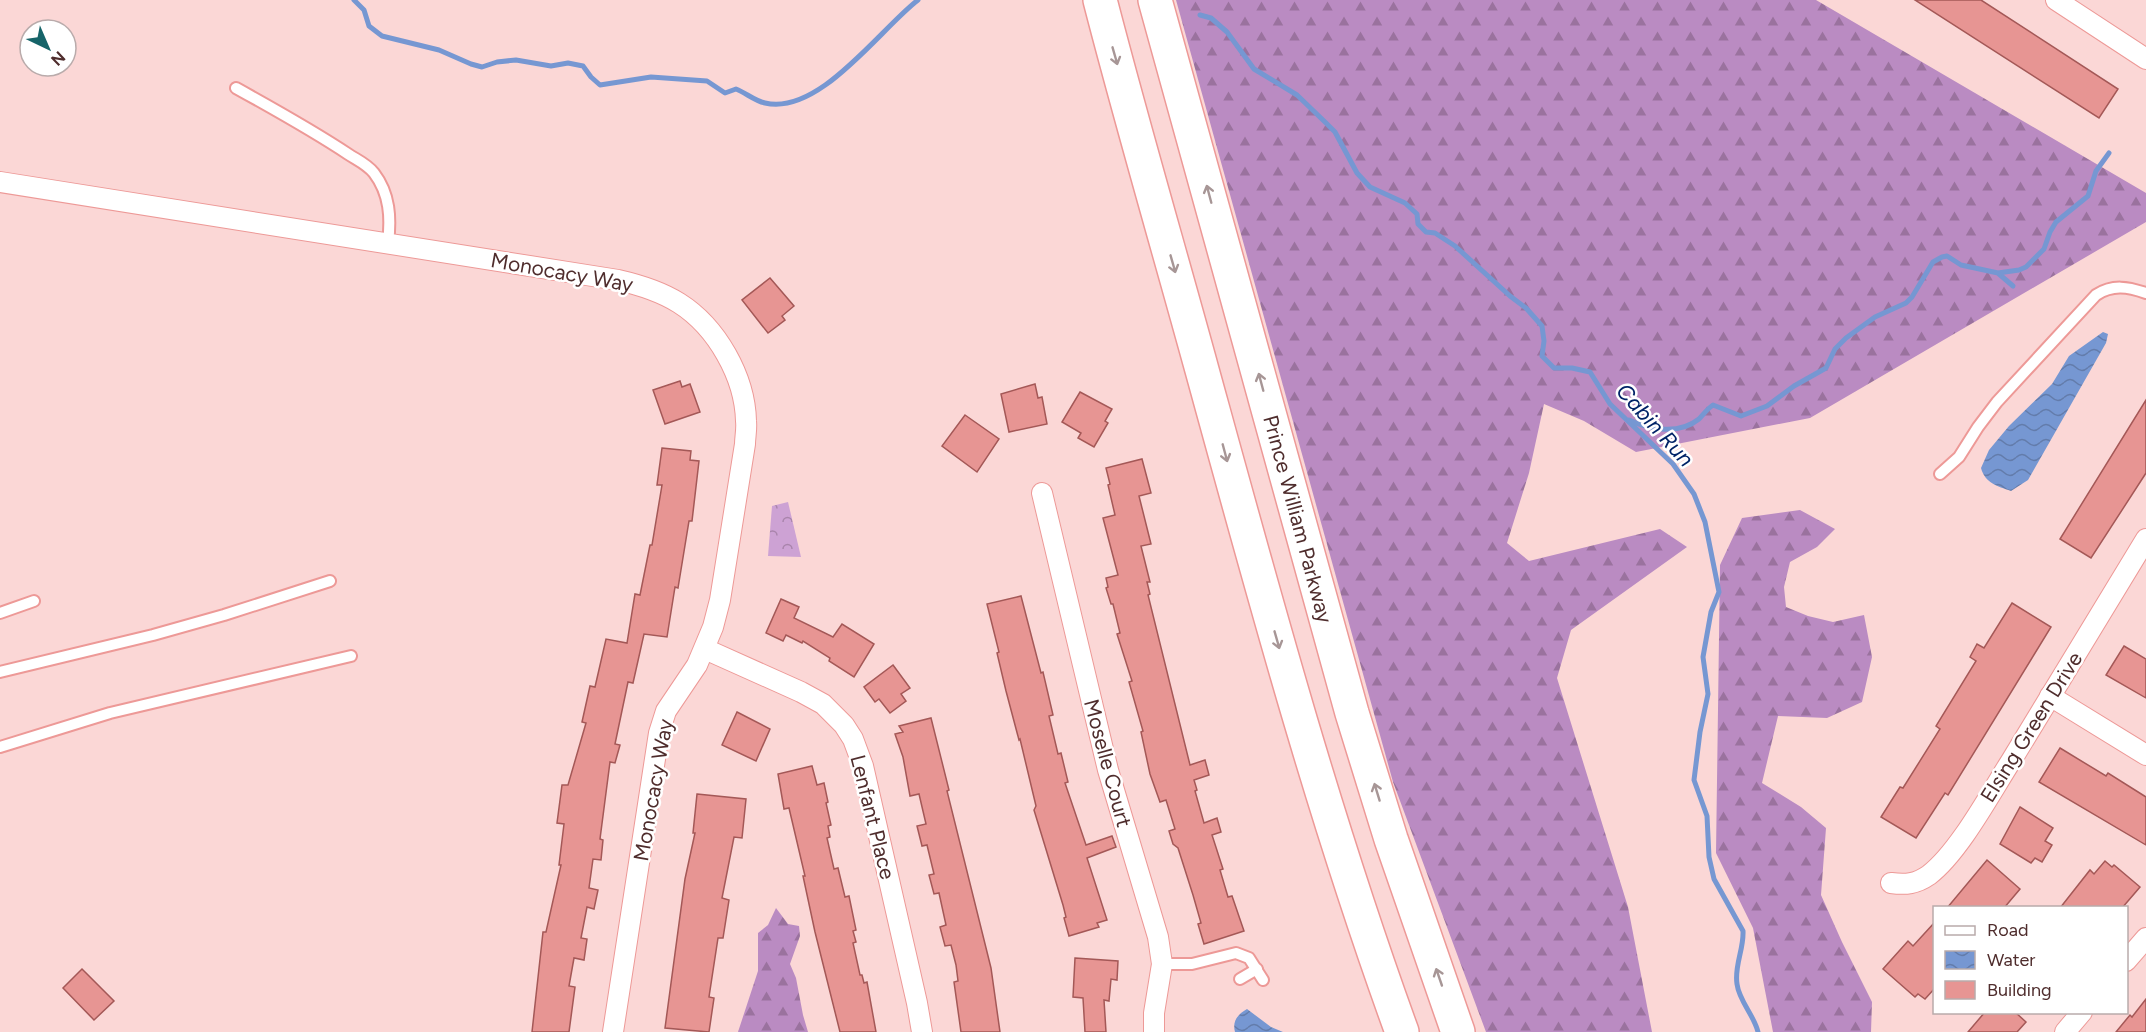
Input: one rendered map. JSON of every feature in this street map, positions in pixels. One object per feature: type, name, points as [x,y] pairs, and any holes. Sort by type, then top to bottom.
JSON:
[{"type":"highway","points":[[1100,0],[1269,613],[1325,804],[1377,964],[1402,1032]]},
{"type":"highway","name":"Prince William Parkway","points":[[1155,0],[1352,712],[1391,839],[1458,1032]]},
{"type":"street","points":[[2056,0],[2146,59]]},
{"type":"street","name":"Monocacy Way","points":[[0,182],[618,280],[648,288],[680,304],[703,324],[718,342],[741,388],[747,420],[745,444],[720,600],[713,627],[705,649],[666,711],[659,734],[613,1032]]},
{"type":"street","name":"Moselle Court","points":[[1042,493],[1108,770],[1154,921],[1162,964],[1154,1012],[1154,1032]]},
{"type":"street","name":"Elsing Green Drive","points":[[1891,883],[1906,885],[1918,882],[1944,861],[1992,791],[2146,539]]},
{"type":"street","name":"Lenfant Place","points":[[705,649],[812,697],[832,712],[853,739],[866,777],[922,1032]]},
{"type":"street","points":[[2050,696],[2146,755]]},
{"type":"street","points":[[2128,960],[2146,938]]},
{"type":"street","points":[[2066,1032],[2080,1014]]},
{"type":"lane","points":[[236,88],[315,132],[368,166],[375,174],[388,201],[390,224],[388,243]]},
{"type":"lane","points":[[1940,474],[1959,457],[1997,402],[2096,295],[2113,287],[2126,287],[2146,293]]},
{"type":"lane","points":[[0,672],[204,621],[330,580]]},
{"type":"lane","points":[[0,613],[34,601]]},
{"type":"lane","points":[[0,747],[110,713],[351,656]]},
{"type":"lane","points":[[1162,964],[1192,964],[1236,953],[1249,958],[1263,980]]},
{"type":"lane","points":[[1240,979],[1257,969]]},
{"type":"green space","points":[[1176,0],[1816,0],[2146,193],[2146,222],[1810,418],[1636,452],[1584,421],[1544,404],[1529,473],[1507,543],[1529,561],[1660,529],[1687,547],[1571,630],[1557,678],[1628,907],[1652,1032],[1486,1032],[1393,782]]},
{"type":"green space","points":[[788,502],[801,557],[768,556],[772,506]]},
{"type":"green space","points":[[1800,510],[1835,529],[1817,547],[1790,562],[1784,587],[1786,607],[1808,616],[1833,622],[1864,615],[1872,657],[1862,702],[1827,718],[1778,716],[1762,783],[1801,807],[1826,828],[1821,895],[1872,1002],[1871,1032],[1773,1032],[1753,928],[1716,853],[1720,565],[1742,518]]},
{"type":"green space","points":[[776,908],[788,924],[799,926],[800,936],[790,964],[796,978],[808,1032],[738,1032],[758,971],[758,933],[768,925]]},
{"type":"water","points":[[2103,332],[2108,334],[2106,343],[2028,480],[2011,491],[1989,481],[1981,468],[1989,450],[2009,426],[2052,384],[2069,356]]},
{"type":"water","points":[[1247,1009],[1271,1027],[1283,1032],[1235,1032],[1236,1018]]},
{"type":"building","points":[[1915,0],[1981,0],[2118,89],[2099,118]]},
{"type":"building","points":[[770,278],[794,306],[782,316],[785,320],[768,333],[742,300]]},
{"type":"building","points":[[680,381],[682,387],[690,384],[700,412],[665,424],[653,390]]},
{"type":"building","points":[[1035,384],[1038,398],[1042,397],[1047,424],[1009,432],[1001,394]]},
{"type":"building","points":[[1080,392],[1112,409],[1105,421],[1108,423],[1094,447],[1078,438],[1081,433],[1062,422]]},
{"type":"building","points":[[2146,400],[2146,473],[2091,558],[2060,539]]},
{"type":"building","points":[[965,415],[999,439],[977,472],[942,446]]},
{"type":"building","points":[[662,448],[691,451],[690,460],[699,461],[692,521],[689,521],[678,588],[675,587],[667,637],[644,634],[633,683],[628,682],[615,744],[620,745],[615,763],[610,762],[600,839],[603,840],[601,860],[593,859],[589,888],[598,890],[594,909],[587,907],[581,938],[587,939],[584,960],[574,958],[569,986],[575,987],[569,1032],[532,1032],[543,932],[546,932],[561,865],[559,865],[564,824],[557,823],[562,785],[568,785],[586,723],[582,722],[590,686],[595,687],[606,639],[627,643],[635,594],[640,595],[650,545],[652,545],[662,485],[657,485]]},
{"type":"building","points":[[1142,459],[1151,493],[1139,496],[1151,544],[1141,546],[1150,582],[1147,582],[1150,594],[1148,595],[1190,765],[1205,760],[1209,775],[1194,780],[1197,790],[1195,791],[1204,823],[1217,818],[1221,832],[1212,835],[1223,869],[1220,870],[1228,897],[1232,896],[1244,931],[1204,944],[1193,895],[1178,848],[1173,844],[1169,831],[1175,829],[1166,800],[1160,802],[1150,774],[1141,732],[1143,731],[1129,682],[1132,681],[1117,634],[1120,633],[1113,604],[1111,604],[1106,588],[1108,587],[1106,578],[1118,575],[1103,518],[1115,515],[1106,468]]},
{"type":"building","points":[[1021,596],[1041,673],[1043,672],[1053,715],[1049,716],[1058,754],[1061,753],[1068,782],[1065,783],[1086,845],[1112,836],[1116,847],[1087,858],[1107,920],[1097,923],[1099,927],[1069,936],[1063,905],[1034,810],[1036,806],[1006,691],[987,604]]},
{"type":"building","points":[[781,599],[799,607],[794,618],[833,637],[842,624],[874,644],[854,677],[803,641],[802,643],[786,635],[783,641],[766,633]]},
{"type":"building","points":[[2012,603],[2051,627],[1948,795],[1945,793],[1916,838],[1881,817],[1900,787],[1903,788],[1940,729],[1936,726],[1976,661],[1970,657],[1977,644],[1984,648]]},
{"type":"building","points":[[2124,646],[2146,659],[2146,698],[2106,675]]},
{"type":"building","points":[[893,665],[910,688],[901,694],[906,701],[890,713],[879,699],[875,702],[864,687]]},
{"type":"building","points":[[737,712],[770,729],[756,761],[722,745]]},
{"type":"building","points":[[931,718],[991,968],[1000,1032],[961,1032],[954,982],[958,981],[956,965],[951,945],[945,946],[940,927],[946,925],[939,893],[934,894],[929,875],[934,874],[927,845],[922,846],[917,826],[926,824],[919,794],[910,796],[903,757],[895,734],[903,732],[899,726]]},
{"type":"building","points":[[2060,748],[2106,776],[2108,773],[2146,797],[2146,845],[2039,782]]},
{"type":"building","points":[[812,766],[817,785],[824,783],[831,825],[828,826],[830,837],[827,838],[834,869],[838,868],[845,897],[849,896],[856,930],[853,931],[856,942],[853,943],[860,975],[864,983],[867,982],[876,1032],[840,1032],[815,932],[789,808],[784,809],[778,774]]},
{"type":"building","points":[[697,794],[746,799],[742,838],[734,837],[722,898],[729,900],[723,938],[718,938],[709,997],[714,998],[709,1032],[665,1028],[685,879],[695,833],[693,833]]},
{"type":"building","points":[[2020,807],[2053,828],[2045,841],[2052,845],[2042,862],[2035,858],[2031,863],[2000,844]]},
{"type":"building","points":[[1987,860],[2020,889],[2006,906],[1949,906]]},
{"type":"building","points":[[2105,861],[2112,867],[2114,865],[2140,887],[2124,906],[2062,906],[2090,870],[2094,874]]},
{"type":"building","points":[[1933,924],[1933,990],[1925,999],[1918,994],[1915,997],[1883,969],[1908,941],[1913,946]]},
{"type":"building","points":[[1075,958],[1118,961],[1117,980],[1111,979],[1109,1001],[1104,1000],[1106,1032],[1085,1032],[1083,998],[1073,997]]},
{"type":"building","points":[[82,969],[114,1001],[94,1020],[63,988]]},
{"type":"building","points":[[2146,999],[2146,1032],[2116,1032],[2130,1015],[2132,1017]]},
{"type":"building","points":[[1983,1014],[2017,1014],[2026,1022],[2017,1032],[1968,1032]]},
{"type":"waterway","name":"Cabin Run","points":[[354,0],[364,10],[369,26],[382,36],[439,50],[482,67],[497,62],[516,60],[551,66],[568,63],[583,66],[600,85],[651,77],[707,81],[725,93],[736,89],[765,103],[786,103],[806,96],[827,84],[918,0]]},
{"type":"waterway","name":"Cabin Run","points":[[1200,15],[1211,18],[1227,32],[1254,69],[1297,95],[1335,132],[1357,173],[1370,187],[1405,203],[1417,214],[1418,224],[1426,232],[1435,233],[1455,246],[1526,308],[1542,326],[1544,341],[1542,356],[1554,368],[1572,368],[1590,372],[1610,404],[1673,464],[1694,494],[1705,522],[1719,592],[1711,612],[1703,657],[1708,694],[1694,780],[1707,816],[1709,857],[1714,879],[1743,931],[1737,984],[1758,1032]]},
{"type":"waterway","points":[[1629,420],[1655,428],[1674,429],[1691,424],[1713,405],[1741,416],[1767,406],[1794,386],[1826,368],[1835,349],[1846,338],[1875,317],[1906,303],[1933,262],[1942,257],[1947,256],[1961,265],[1998,273],[2026,267],[2044,249],[2056,222],[2088,196],[2096,171],[2109,153]]},
{"type":"waterway","points":[[1999,274],[2013,286]]}]
